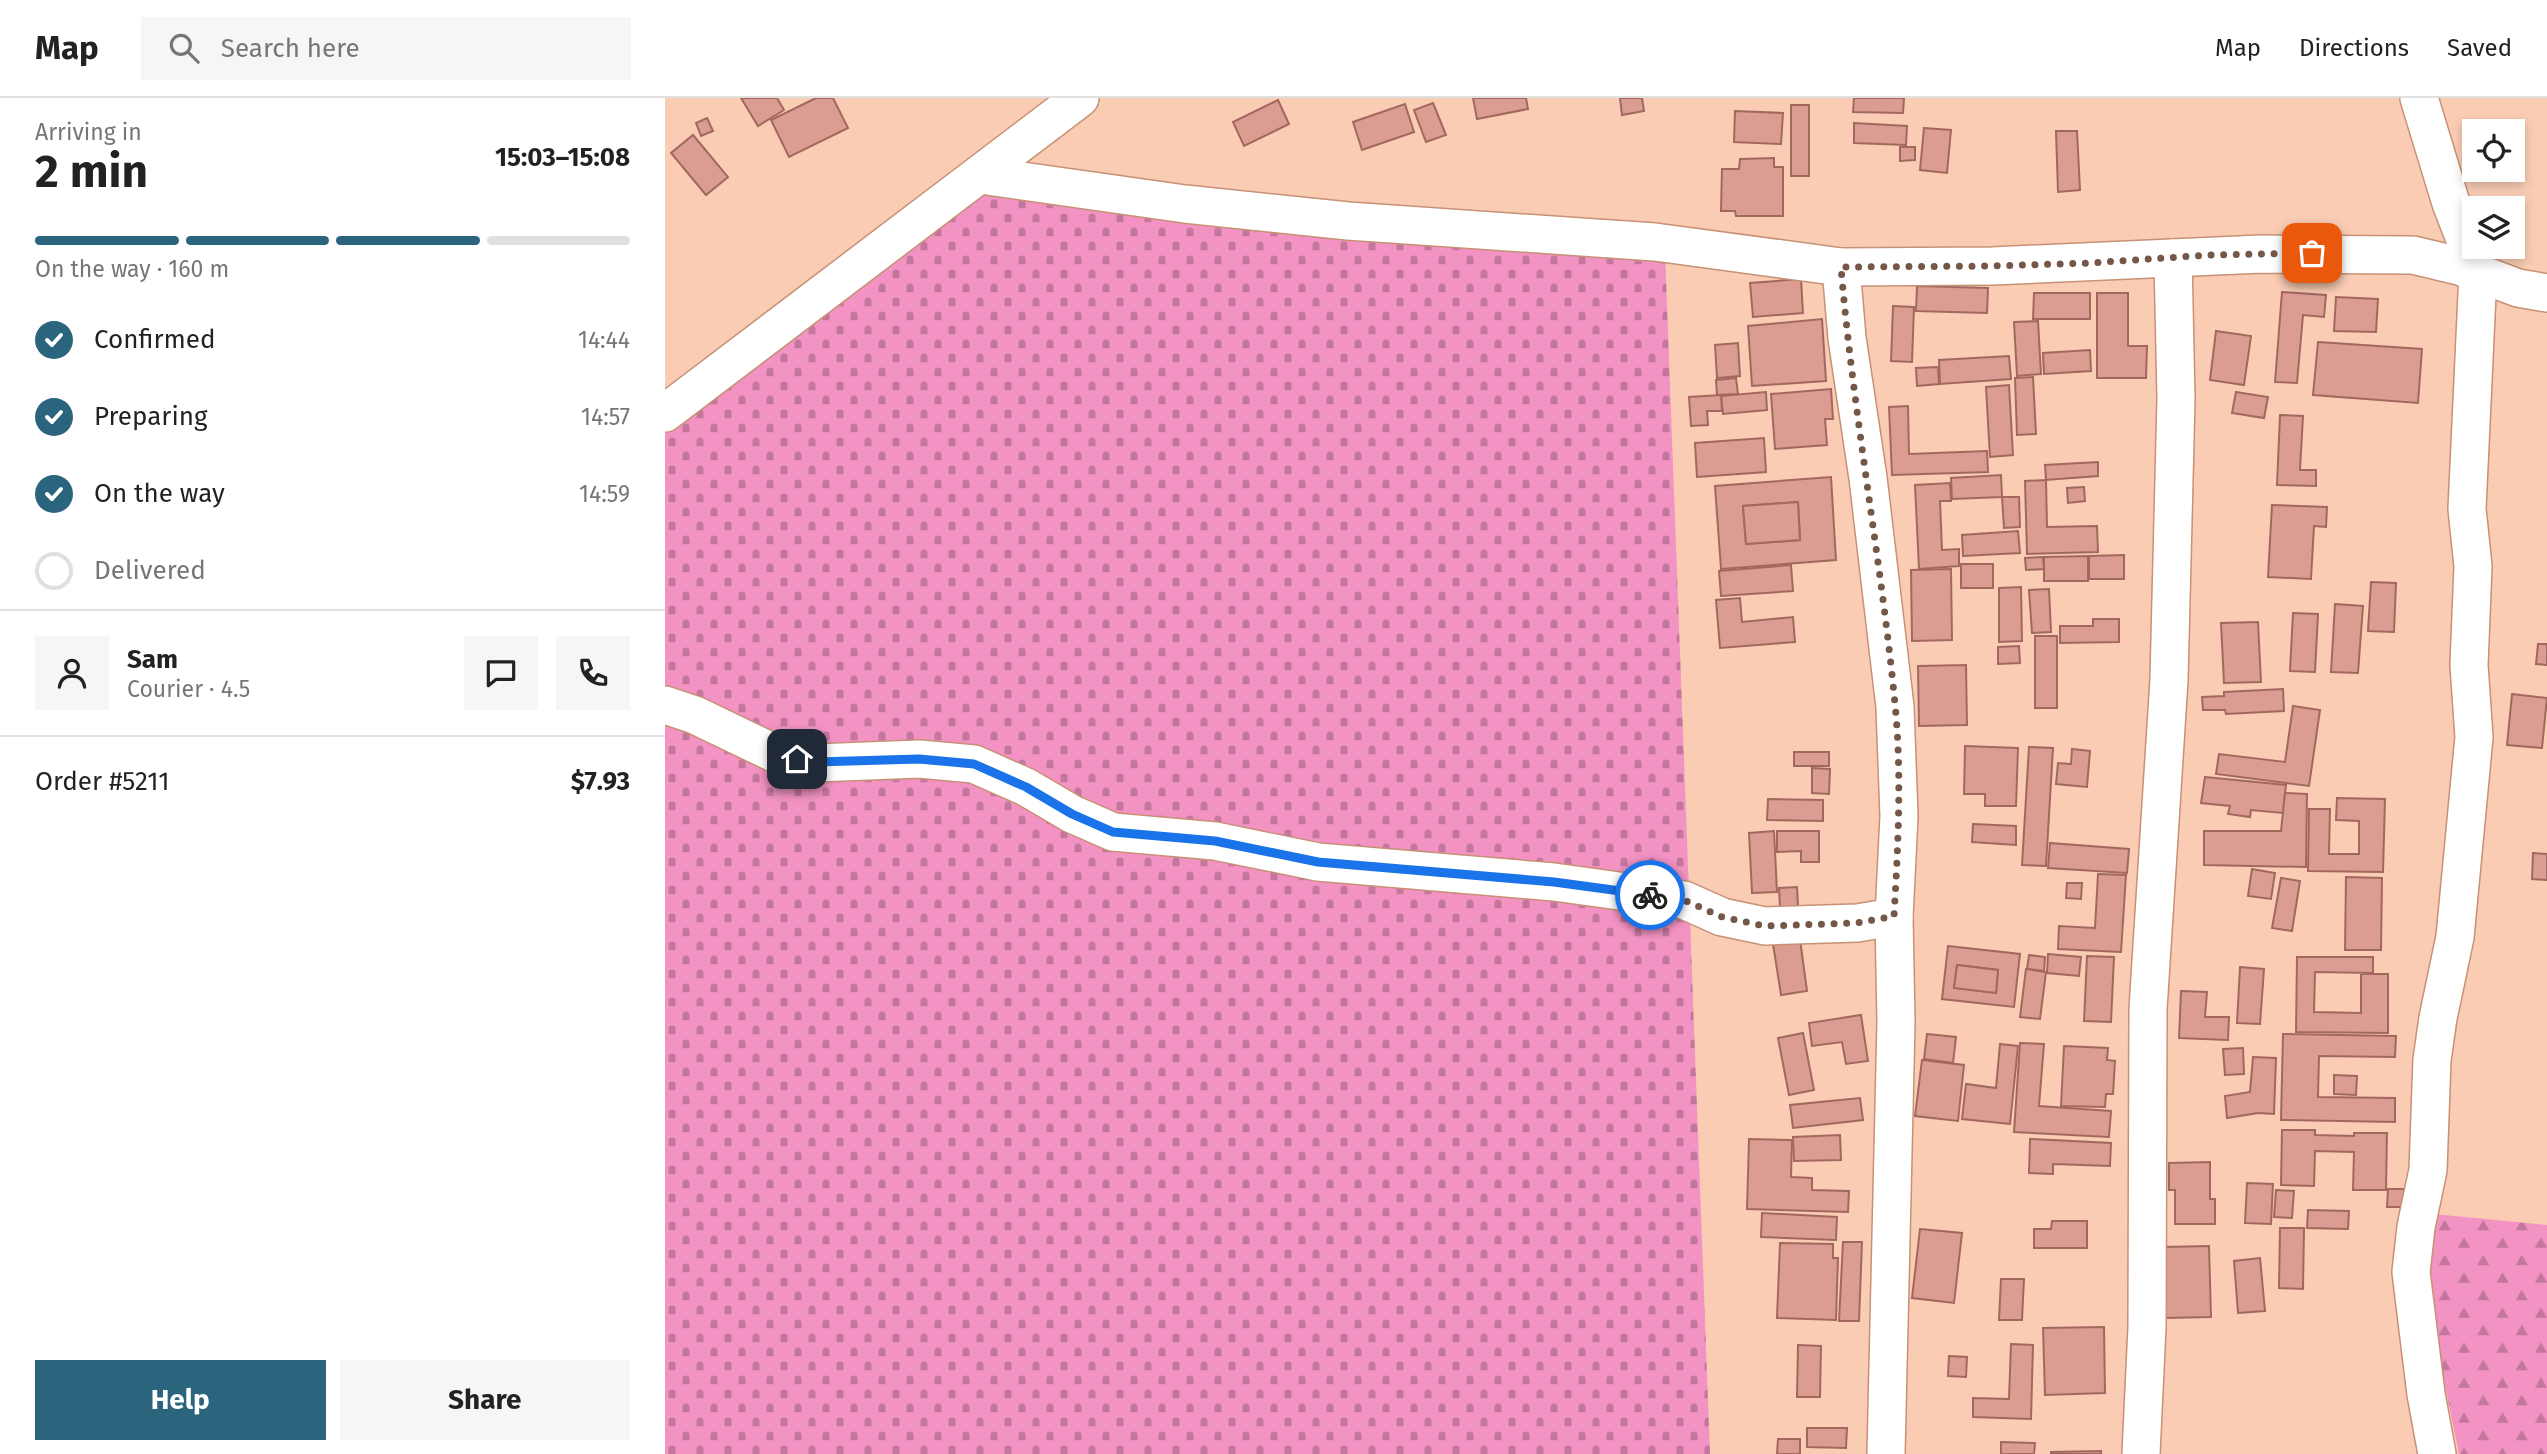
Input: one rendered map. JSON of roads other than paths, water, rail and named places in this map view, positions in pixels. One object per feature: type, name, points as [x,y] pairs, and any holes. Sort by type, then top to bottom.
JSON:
[{"type":"street","points":[[665,412],[981,176],[1080,98]]},
{"type":"street","points":[[2419,98],[2451,203],[2478,273],[2467,509],[2473,566],[2469,653],[2474,737],[2455,937],[2432,1060],[2428,1170],[2416,1227],[2411,1272],[2425,1394],[2437,1454]]},
{"type":"street","points":[[981,176],[1185,204],[1321,218],[1655,242],[1841,267],[1992,266],[2273,254],[2413,256],[2478,273],[2518,288],[2547,293]]},
{"type":"street","points":[[2141,1454],[2147,1327],[2148,1009],[2169,680],[2176,399],[2173,258]]},
{"type":"street","points":[[1841,267],[1846,338],[1868,478],[1895,707],[1899,816],[1894,916],[1896,1022],[1886,1454]]},
{"type":"street","points":[[665,705],[695,715],[778,755],[816,762],[919,759],[974,764],[1026,787],[1072,814],[1113,832],[1215,841],[1318,862],[1554,882],[1684,900],[1722,917],[1765,926],[1857,923],[1894,916]]}]
